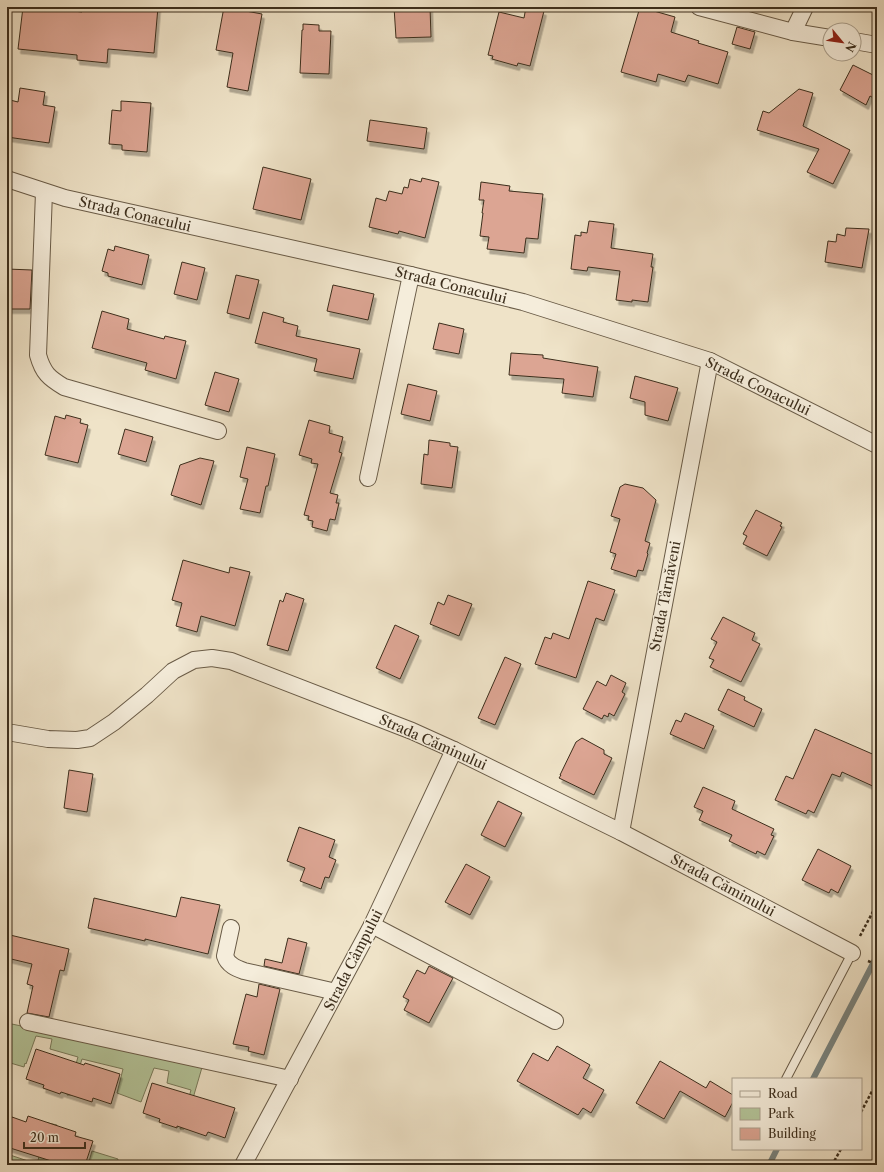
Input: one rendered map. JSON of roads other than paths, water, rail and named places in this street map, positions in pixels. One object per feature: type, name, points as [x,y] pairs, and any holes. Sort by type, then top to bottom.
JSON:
[{"type":"street","points":[[699,7],[793,32],[822,37]]},
{"type":"street","points":[[793,32],[806,7]]},
{"type":"street","points":[[862,43],[877,45]]},
{"type":"street","name":"Strada Conacului","points":[[7,179],[44,192],[92,205],[411,275],[522,302],[710,361],[877,445]]},
{"type":"street","points":[[44,192],[38,356],[41,366],[49,378],[64,387],[218,430]]},
{"type":"street","points":[[368,478],[411,275]]},
{"type":"street","name":"Strada Târnăveni","points":[[621,832],[710,361]]},
{"type":"street","name":"Strada Căminului","points":[[7,732],[48,739],[77,740],[90,738],[114,722],[173,671],[194,660],[212,658],[231,661],[412,731],[454,750],[621,832],[852,953]]},
{"type":"street","name":"Strada Câmpului","points":[[243,1165],[372,925],[454,750]]},
{"type":"street","points":[[372,925],[555,1021]]},
{"type":"street","points":[[231,928],[225,956],[227,960],[235,967],[244,971],[336,992]]},
{"type":"street","points":[[28,1022],[290,1079]]},
{"type":"lane","points":[[787,1078],[852,953]]},
{"type":"waterway","points":[[814,1078],[877,956]]},
{"type":"waterway","points":[[769,1165],[776,1150]]}]
